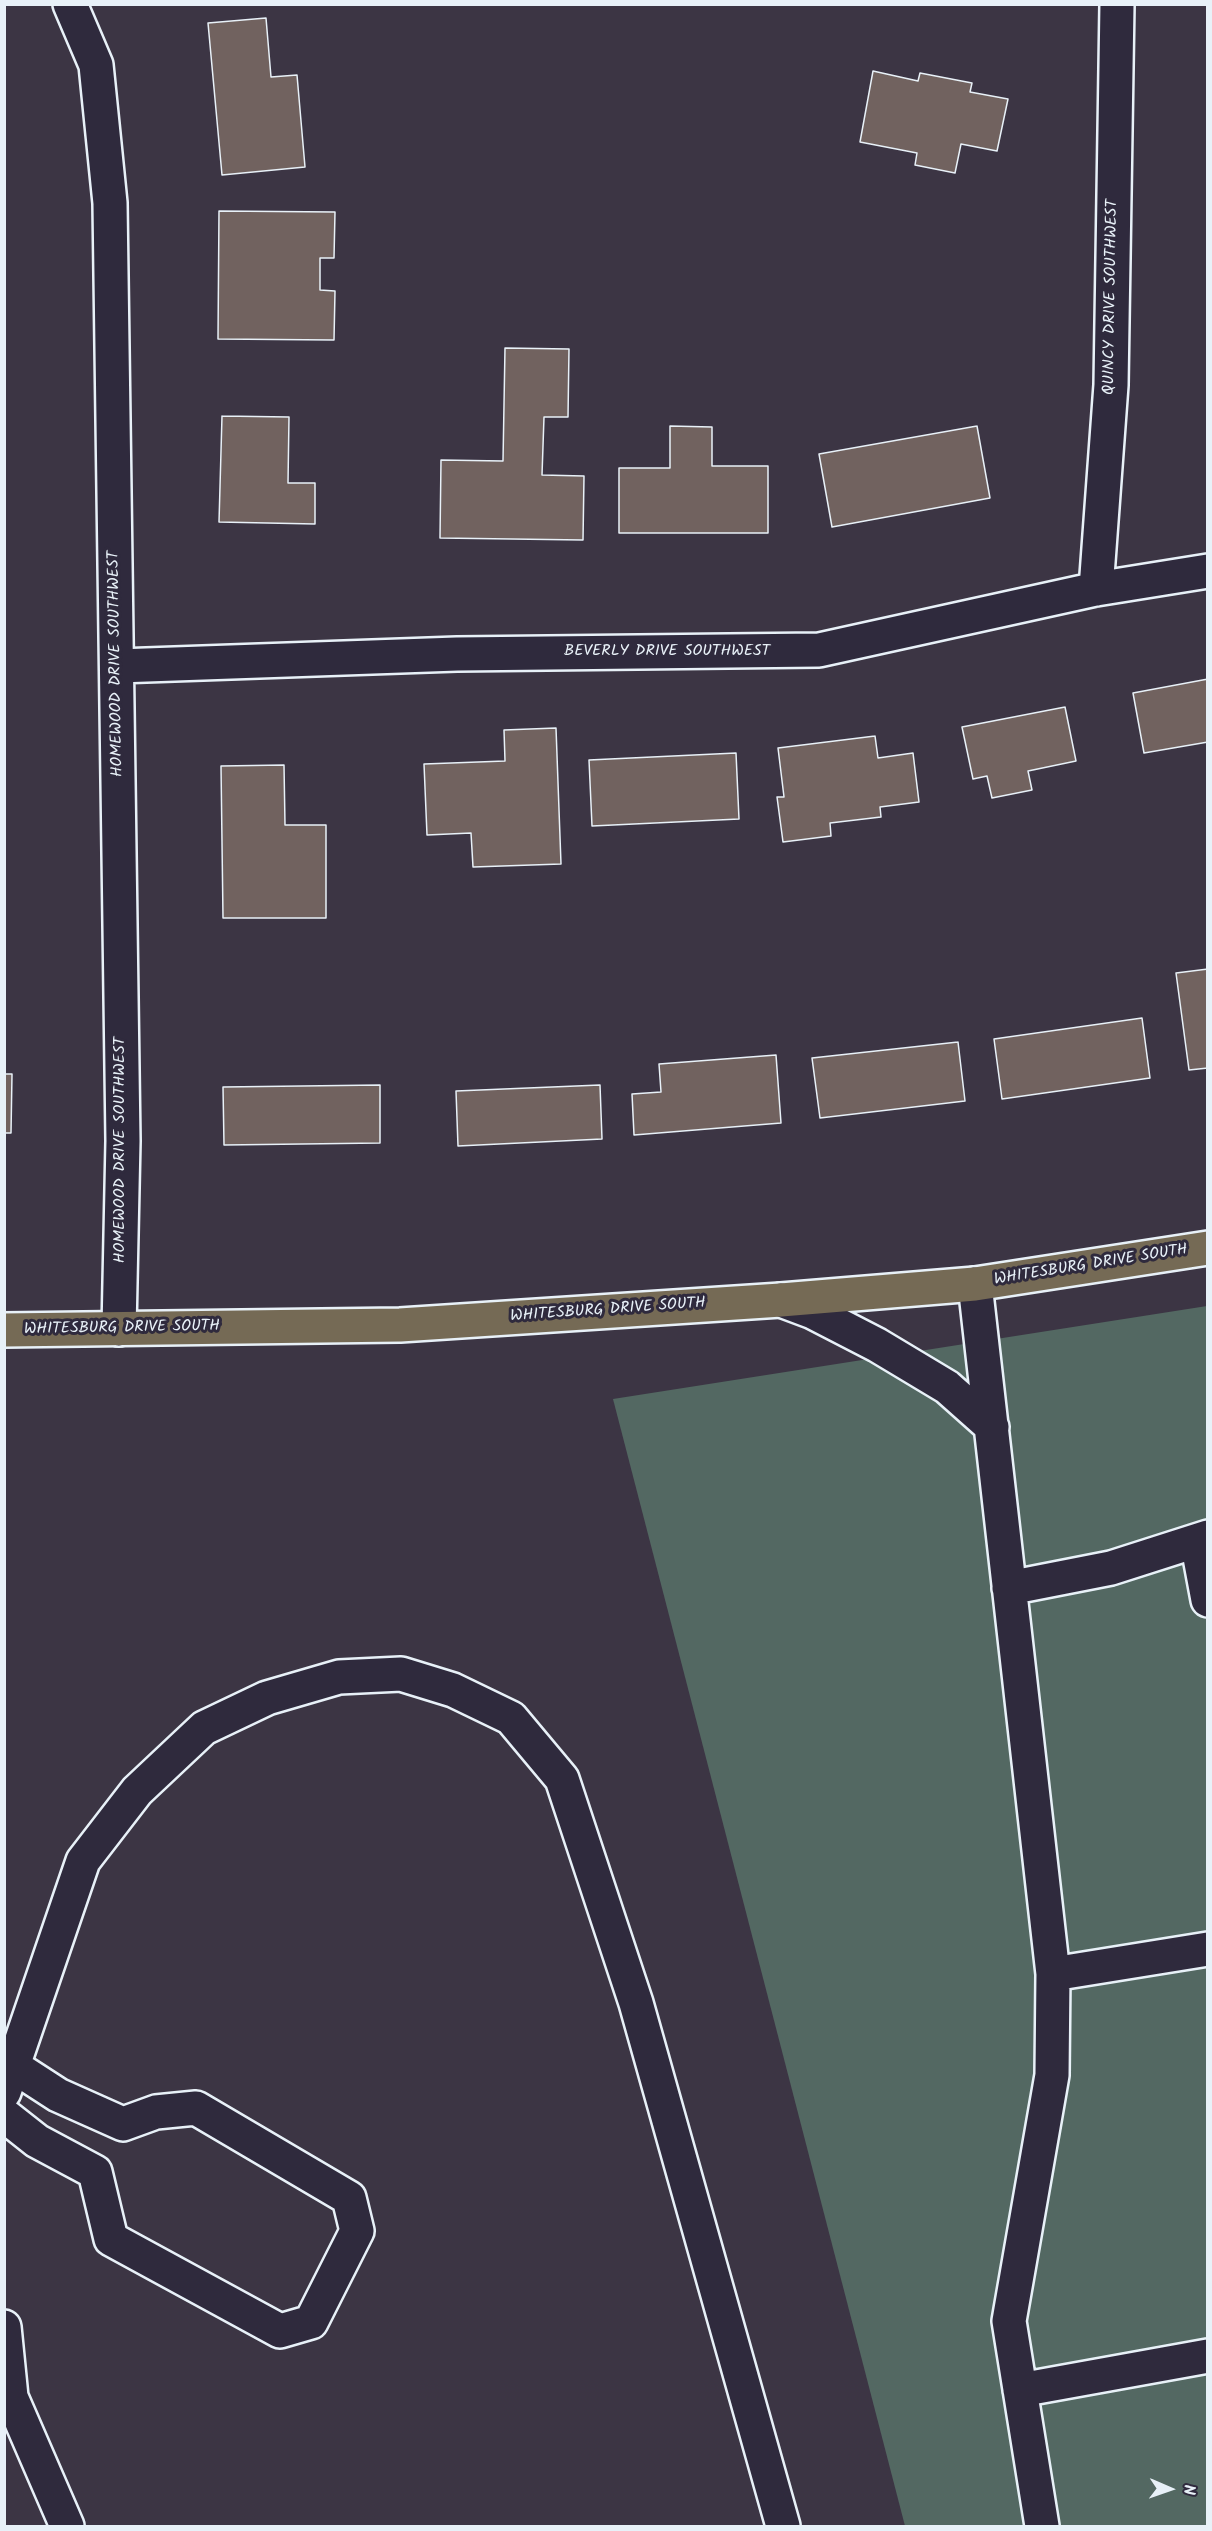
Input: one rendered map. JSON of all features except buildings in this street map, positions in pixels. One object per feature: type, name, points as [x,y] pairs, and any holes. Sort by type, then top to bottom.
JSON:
[{"type":"main road","name":"WHITESBURG DRIVE SOUTH","points":[[4,1330],[400,1325],[781,1300],[975,1284],[1208,1248]]},
{"type":"street","name":"HOMEWOOD DRIVE SOUTHWEST","points":[[70,4],[96,65],[110,203],[123,1141],[119,1329]]},
{"type":"street","name":"QUINCY DRIVE SOUTHWEST","points":[[1096,589],[1111,385],[1117,4]]},
{"type":"street","name":"BEVERLY DRIVE SOUTHWEST","points":[[118,666],[457,654],[819,650],[1096,589],[1208,571]]},
{"type":"street","points":[[975,1284],[1053,1974],[1052,2075],[1009,2321],[1042,2526]]},
{"type":"street","points":[[781,1300],[813,1312],[877,1345],[947,1387],[992,1427]]},
{"type":"street","points":[[1009,1588],[1112,1568],[1202,1539],[1208,1600]]},
{"type":"street","points":[[4,2115],[37,2141],[95,2172],[111,2239],[280,2331],[311,2322],[357,2231],[349,2198],[195,2108],[156,2112],[123,2124],[7,2072],[82,1861],[137,1791],[204,1728],[267,1698],[339,1677],[401,1674],[453,1690],[511,1718],[562,1779],[636,2003],[783,2526]]},
{"type":"street","points":[[1053,1974],[1208,1949]]},
{"type":"street","points":[[4,2327],[11,2397],[67,2526]]},
{"type":"street","points":[[1020,2390],[1208,2356]]},
{"type":"green space","points":[[1207,1306],[1207,2526],[905,2526],[613,1399]]}]
